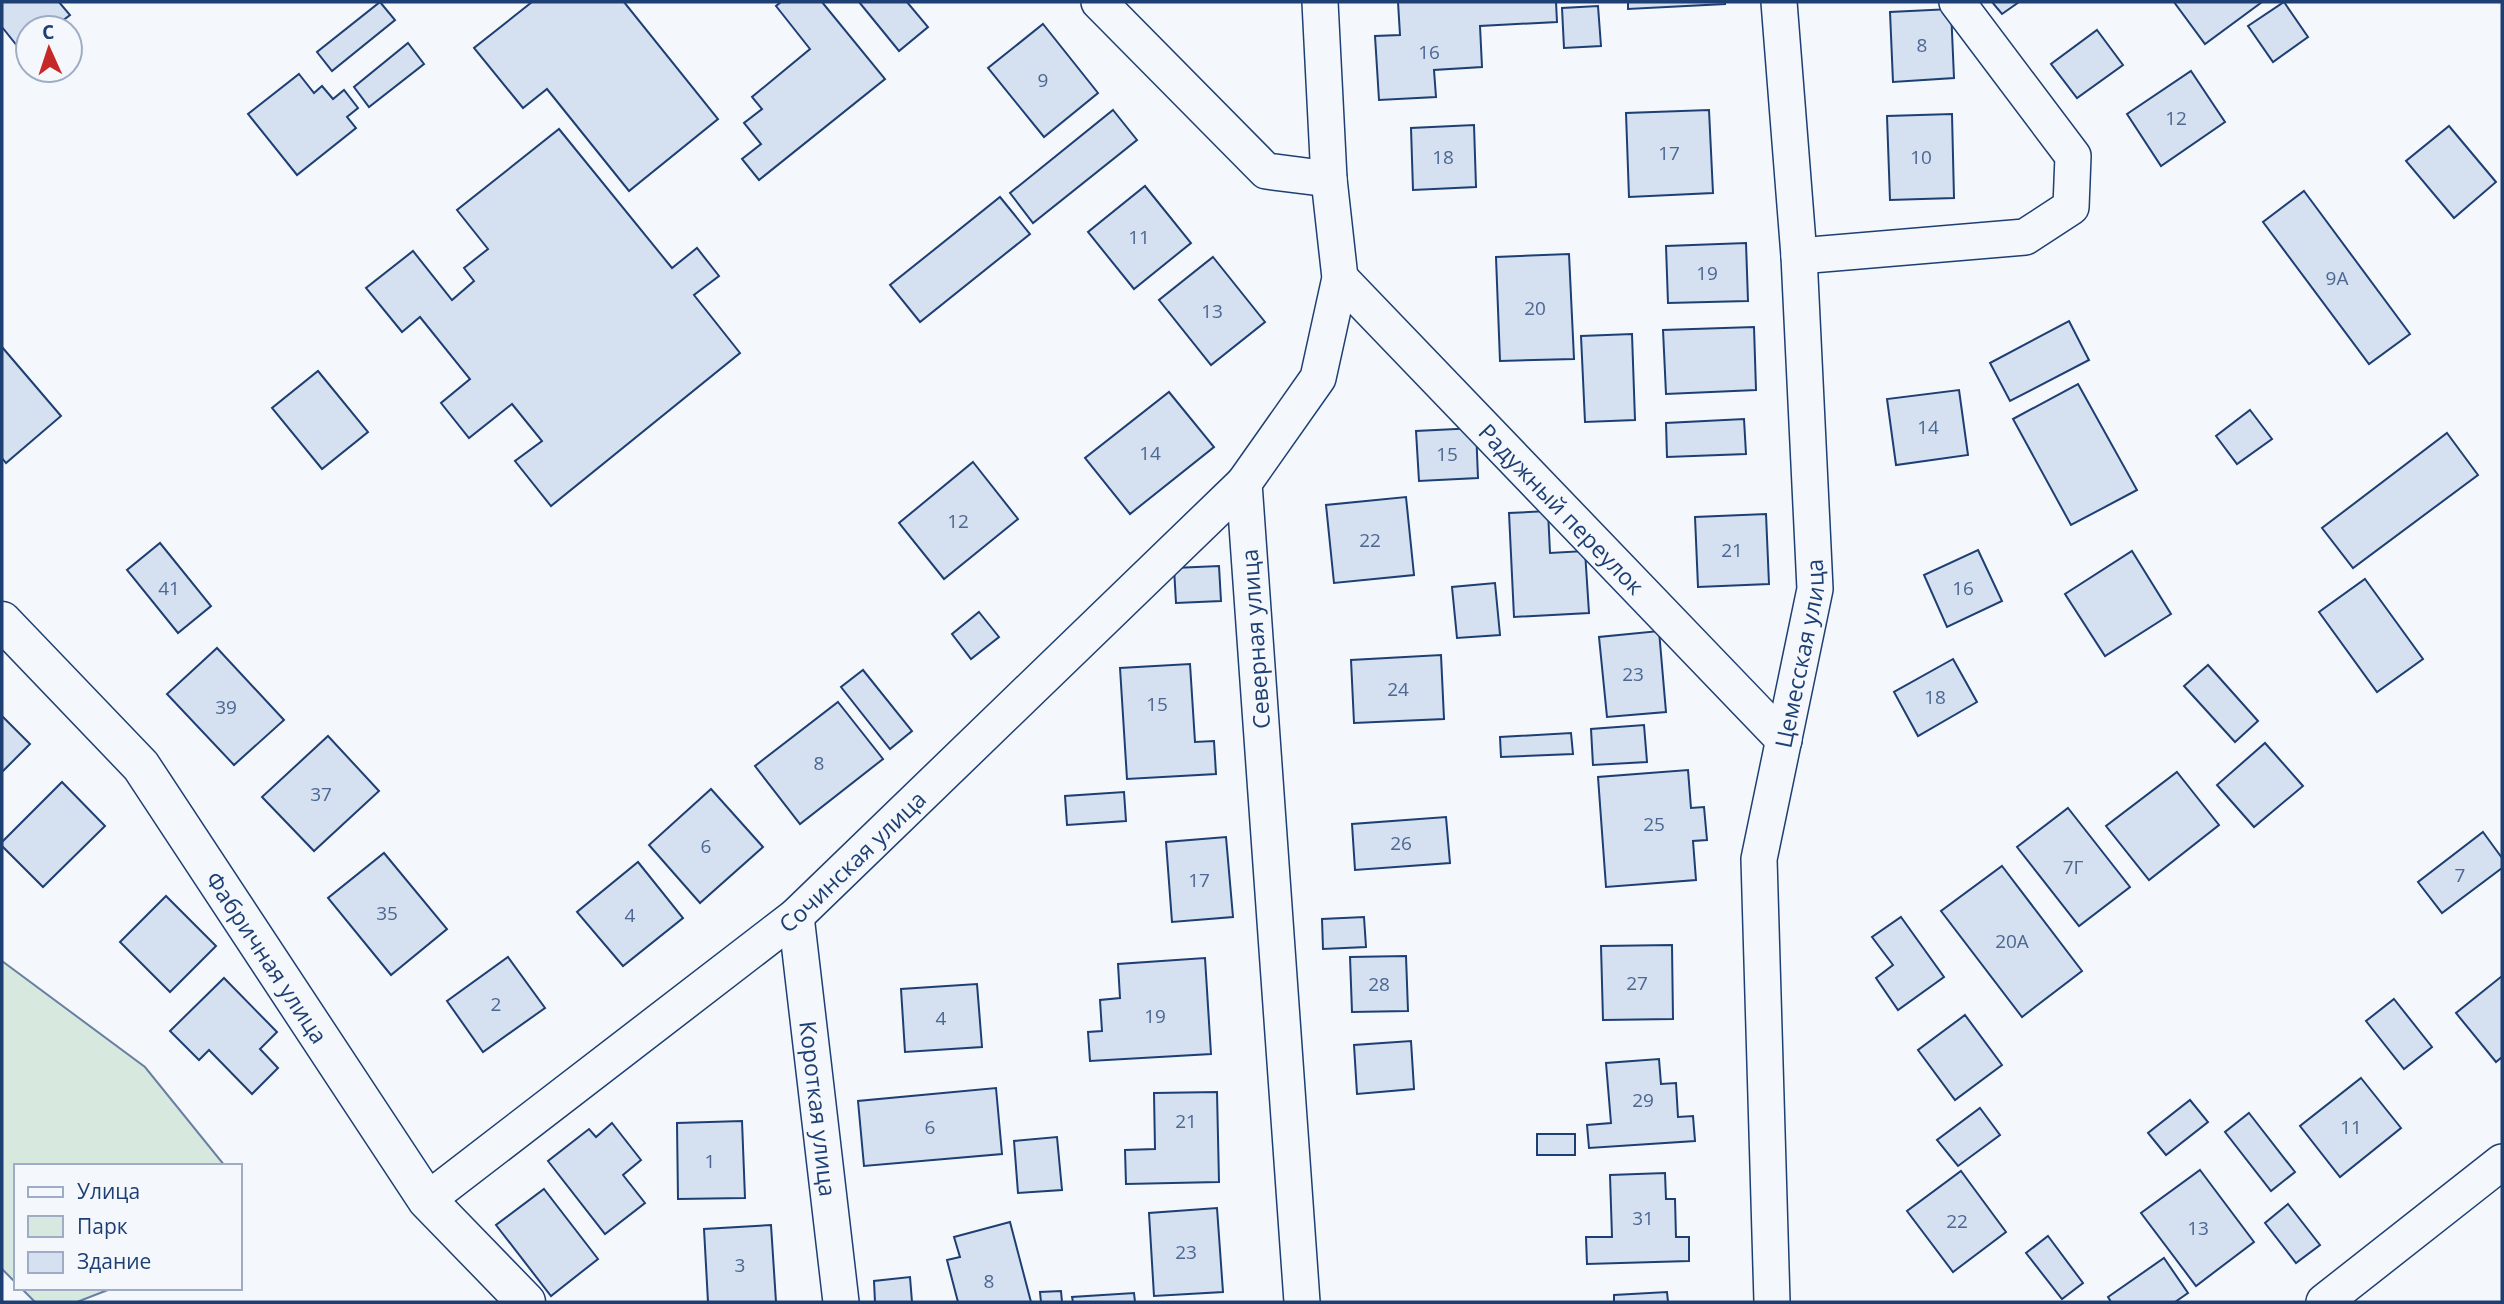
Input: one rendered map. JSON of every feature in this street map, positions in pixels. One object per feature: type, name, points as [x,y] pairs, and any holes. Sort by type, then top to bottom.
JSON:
[{"type":"street","points":[[1099,2],[1266,171],[1329,179]]},
{"type":"street","points":[[1244,483],[1318,378],[1340,278],[1329,179],[1320,2]]},
{"type":"street","name":"Цемесская улица","points":[[1772,1302],[1759,859],[1815,589],[1800,256],[1779,2]]},
{"type":"street","points":[[1800,256],[2025,237],[2071,207],[2073,156],[1957,2]]},
{"type":"street","name":"Радужный переулок","points":[[1340,278],[1784,740]]},
{"type":"street","name":"Сочинская улица","points":[[428,1200],[796,916],[1244,483]]},
{"type":"street","name":"Северная улица","points":[[1244,483],[1302,1302]]},
{"type":"street","name":"Фабричная улица","points":[[2,621],[141,766],[428,1200],[526,1302]]},
{"type":"street","name":"Короткая улица","points":[[796,916],[841,1302]]},
{"type":"street","points":[[2324,1302],[2502,1161]]},
{"type":"green space","points":[[2,961],[145,1067],[223,1164],[14,1164],[14,1281],[2,1269]]},
{"type":"green space","points":[[23,1290],[108,1290],[77,1302],[35,1302]]},
{"type":"building","points":[[2,2],[59,2],[69,14],[14,14],[14,42],[2,27]]},
{"type":"building","points":[[380,2],[395,20],[332,71],[317,52]]},
{"type":"building","points":[[532,2],[624,2],[718,119],[629,191],[547,89],[523,108],[474,48]]},
{"type":"building","points":[[781,2],[822,2],[885,79],[759,180],[742,159],[761,144],[744,123],[762,109],[752,97],[810,49],[776,6]]},
{"type":"building","points":[[859,2],[907,2],[928,27],[899,51]]},
{"type":"building","points":[[1398,2],[1556,2],[1557,22],[1480,26],[1482,67],[1434,70],[1436,97],[1379,100],[1375,36],[1400,35]]},
{"type":"building","points":[[1628,2],[1725,2],[1725,4],[1628,9]]},
{"type":"building","points":[[1992,2],[2019,2],[2002,14]]},
{"type":"building","points":[[2174,2],[2262,2],[2205,44]]},
{"type":"building","points":[[2284,2],[2308,37],[2273,62],[2248,26]]},
{"type":"building","points":[[1598,6],[1601,46],[1564,48],[1562,8]]},
{"type":"building","points":[[1951,9],[1954,78],[1893,82],[1890,12]]},
{"type":"building","points":[[1043,24],[1098,93],[1044,137],[988,68]]},
{"type":"building","points":[[2097,30],[2123,65],[2077,98],[2051,64]]},
{"type":"building","points":[[408,43],[424,64],[369,107],[354,87]]},
{"type":"building","points":[[2191,71],[2225,122],[2161,166],[2127,114]]},
{"type":"building","points":[[299,74],[314,93],[322,86],[333,99],[344,90],[358,108],[347,117],[356,128],[297,175],[248,114]]},
{"type":"building","points":[[1113,110],[1137,140],[1033,223],[1010,193]]},
{"type":"building","points":[[1709,110],[1713,193],[1629,197],[1626,113]]},
{"type":"building","points":[[1952,114],[1954,198],[1890,200],[1887,116]]},
{"type":"building","points":[[1474,125],[1476,187],[1413,190],[1411,128]]},
{"type":"building","points":[[2449,126],[2496,182],[2454,218],[2406,161]]},
{"type":"building","points":[[559,129],[672,268],[697,248],[719,276],[694,295],[740,353],[551,506],[515,461],[542,441],[512,404],[469,438],[441,403],[470,379],[420,317],[402,332],[366,288],[413,251],[452,300],[474,281],[464,268],[488,249],[457,210]]},
{"type":"building","points":[[1145,186],[1191,243],[1134,289],[1088,232]]},
{"type":"building","points":[[2304,191],[2410,334],[2369,364],[2263,222]]},
{"type":"building","points":[[1000,197],[1030,234],[920,322],[890,285]]},
{"type":"building","points":[[1746,243],[1748,301],[1668,303],[1666,246]]},
{"type":"building","points":[[1569,254],[1574,359],[1500,361],[1496,257]]},
{"type":"building","points":[[1213,257],[1265,322],[1211,365],[1159,300]]},
{"type":"building","points":[[2069,321],[2089,360],[2010,401],[1990,363]]},
{"type":"building","points":[[1754,327],[1756,390],[1666,394],[1663,330]]},
{"type":"building","points":[[1632,334],[1635,420],[1585,422],[1581,336]]},
{"type":"building","points":[[2,347],[61,416],[6,463],[2,458]]},
{"type":"building","points":[[318,371],[368,432],[322,469],[272,408]]},
{"type":"building","points":[[2078,384],[2137,490],[2071,525],[2013,419]]},
{"type":"building","points":[[1959,390],[1968,455],[1896,465],[1887,399]]},
{"type":"building","points":[[1169,392],[1214,447],[1130,514],[1085,458]]},
{"type":"building","points":[[2250,410],[2272,439],[2237,464],[2216,436]]},
{"type":"building","points":[[1744,419],[1746,454],[1667,457],[1666,423]]},
{"type":"building","points":[[1476,428],[1478,478],[1419,481],[1416,431]]},
{"type":"building","points":[[2447,433],[2478,475],[2353,568],[2322,528]]},
{"type":"building","points":[[973,462],[1018,519],[944,579],[899,523]]},
{"type":"building","points":[[1406,497],[1414,575],[1334,583],[1326,505]]},
{"type":"building","points":[[1548,511],[1550,553],[1585,551],[1589,613],[1514,617],[1509,513]]},
{"type":"building","points":[[1766,514],[1769,584],[1698,587],[1695,517]]},
{"type":"building","points":[[160,543],[211,606],[178,633],[127,570]]},
{"type":"building","points":[[1978,550],[2002,601],[1947,627],[1924,575]]},
{"type":"building","points":[[2132,551],[2171,614],[2105,656],[2065,594]]},
{"type":"building","points":[[1219,566],[1221,601],[1176,603],[1174,568]]},
{"type":"building","points":[[2365,579],[2423,659],[2377,692],[2319,612]]},
{"type":"building","points":[[1495,583],[1500,635],[1457,638],[1452,587]]},
{"type":"building","points":[[979,612],[999,637],[971,659],[952,634]]},
{"type":"building","points":[[1659,631],[1666,712],[1607,717],[1599,637]]},
{"type":"building","points":[[217,648],[284,720],[234,765],[167,694]]},
{"type":"building","points":[[1441,655],[1444,719],[1354,723],[1351,660]]},
{"type":"building","points":[[1953,659],[1977,702],[1918,736],[1894,692]]},
{"type":"building","points":[[1190,664],[1195,742],[1214,741],[1216,774],[1127,779],[1120,668]]},
{"type":"building","points":[[2208,665],[2258,721],[2235,742],[2184,686]]},
{"type":"building","points":[[863,670],[912,731],[890,749],[841,687]]},
{"type":"building","points":[[838,702],[883,759],[800,824],[755,766]]},
{"type":"building","points":[[2,716],[30,744],[2,772]]},
{"type":"building","points":[[1644,725],[1647,762],[1593,765],[1591,729]]},
{"type":"building","points":[[1571,733],[1573,754],[1501,757],[1500,737]]},
{"type":"building","points":[[328,736],[379,791],[314,851],[262,797]]},
{"type":"building","points":[[2265,743],[2303,786],[2254,827],[2217,785]]},
{"type":"building","points":[[1688,770],[1691,808],[1704,807],[1707,840],[1693,841],[1696,880],[1606,887],[1598,777]]},
{"type":"building","points":[[2177,772],[2219,825],[2149,880],[2106,826]]},
{"type":"building","points":[[62,782],[105,826],[43,887],[2,846],[2,842]]},
{"type":"building","points":[[711,789],[763,847],[700,903],[649,845]]},
{"type":"building","points":[[1124,792],[1126,821],[1067,825],[1065,796]]},
{"type":"building","points":[[2068,808],[2130,887],[2079,926],[2017,847]]},
{"type":"building","points":[[1446,817],[1450,863],[1355,870],[1352,824]]},
{"type":"building","points":[[2483,832],[2502,858],[2502,868],[2442,913],[2418,882]]},
{"type":"building","points":[[1226,837],[1233,917],[1172,922],[1166,842]]},
{"type":"building","points":[[384,853],[447,929],[391,975],[328,898]]},
{"type":"building","points":[[638,862],[683,918],[623,966],[577,912]]},
{"type":"building","points":[[2002,866],[2082,971],[2022,1017],[1941,911]]},
{"type":"building","points":[[166,896],[216,946],[170,992],[120,942]]},
{"type":"building","points":[[1364,917],[1366,947],[1323,949],[1322,919]]},
{"type":"building","points":[[1901,917],[1944,977],[1898,1010],[1876,978],[1893,965],[1872,937]]},
{"type":"building","points":[[1672,945],[1673,1019],[1603,1020],[1601,946]]},
{"type":"building","points":[[1406,956],[1408,1011],[1352,1012],[1350,957]]},
{"type":"building","points":[[508,957],[545,1008],[483,1052],[447,1001]]},
{"type":"building","points":[[1205,958],[1211,1054],[1090,1061],[1088,1032],[1102,1031],[1100,1000],[1120,998],[1118,964]]},
{"type":"building","points":[[2502,976],[2502,1057],[2496,1062],[2456,1013]]},
{"type":"building","points":[[224,978],[277,1032],[260,1049],[278,1068],[252,1094],[209,1050],[199,1060],[170,1031]]},
{"type":"building","points":[[977,984],[982,1047],[905,1052],[901,989]]},
{"type":"building","points":[[2394,999],[2432,1047],[2404,1069],[2366,1021]]},
{"type":"building","points":[[1965,1015],[2002,1065],[1955,1100],[1918,1050]]},
{"type":"building","points":[[1411,1041],[1414,1089],[1357,1094],[1354,1045]]},
{"type":"building","points":[[1659,1059],[1661,1084],[1676,1083],[1678,1117],[1693,1116],[1695,1141],[1589,1148],[1587,1125],[1611,1123],[1606,1063]]},
{"type":"building","points":[[2361,1078],[2401,1128],[2340,1177],[2300,1126]]},
{"type":"building","points":[[996,1088],[1002,1154],[864,1166],[858,1101]]},
{"type":"building","points":[[1217,1092],[1219,1182],[1126,1184],[1125,1150],[1155,1149],[1154,1093]]},
{"type":"building","points":[[2190,1100],[2208,1122],[2166,1155],[2148,1133]]},
{"type":"building","points":[[1980,1108],[2000,1135],[1958,1166],[1937,1140]]},
{"type":"building","points":[[2249,1113],[2295,1172],[2271,1191],[2225,1132]]},
{"type":"building","points":[[742,1121],[745,1198],[678,1199],[677,1123]]},
{"type":"building","points":[[612,1123],[641,1160],[623,1175],[645,1203],[605,1234],[548,1161],[589,1129],[596,1137]]},
{"type":"building","points":[[1537,1134],[1575,1134],[1575,1155],[1537,1155]]},
{"type":"building","points":[[1057,1137],[1062,1190],[1018,1193],[1014,1141]]},
{"type":"building","points":[[2200,1170],[2254,1242],[2196,1286],[2141,1213]]},
{"type":"building","points":[[1961,1171],[2006,1232],[1953,1272],[1907,1211]]},
{"type":"building","points":[[1665,1173],[1666,1199],[1675,1199],[1676,1237],[1689,1237],[1689,1261],[1587,1264],[1586,1237],[1612,1237],[1610,1175]]},
{"type":"building","points":[[544,1189],[598,1259],[551,1296],[496,1225]]},
{"type":"building","points":[[2288,1204],[2320,1245],[2296,1263],[2265,1223]]},
{"type":"building","points":[[1217,1208],[1223,1292],[1154,1296],[1149,1213]]},
{"type":"building","points":[[1010,1222],[1031,1302],[958,1302],[947,1260],[960,1257],[954,1237]]},
{"type":"building","points":[[771,1225],[776,1302],[708,1302],[704,1229]]},
{"type":"building","points":[[2048,1236],[2083,1283],[2062,1299],[2026,1253]]},
{"type":"building","points":[[2164,1258],[2188,1293],[2175,1302],[2111,1302],[2108,1297]]},
{"type":"building","points":[[910,1277],[912,1302],[875,1302],[874,1281]]},
{"type":"building","points":[[1061,1291],[1062,1302],[1041,1302],[1040,1292]]},
{"type":"building","points":[[1667,1292],[1668,1302],[1614,1302],[1614,1295]]},
{"type":"building","points":[[1134,1293],[1135,1302],[1073,1302],[1072,1297]]}]
